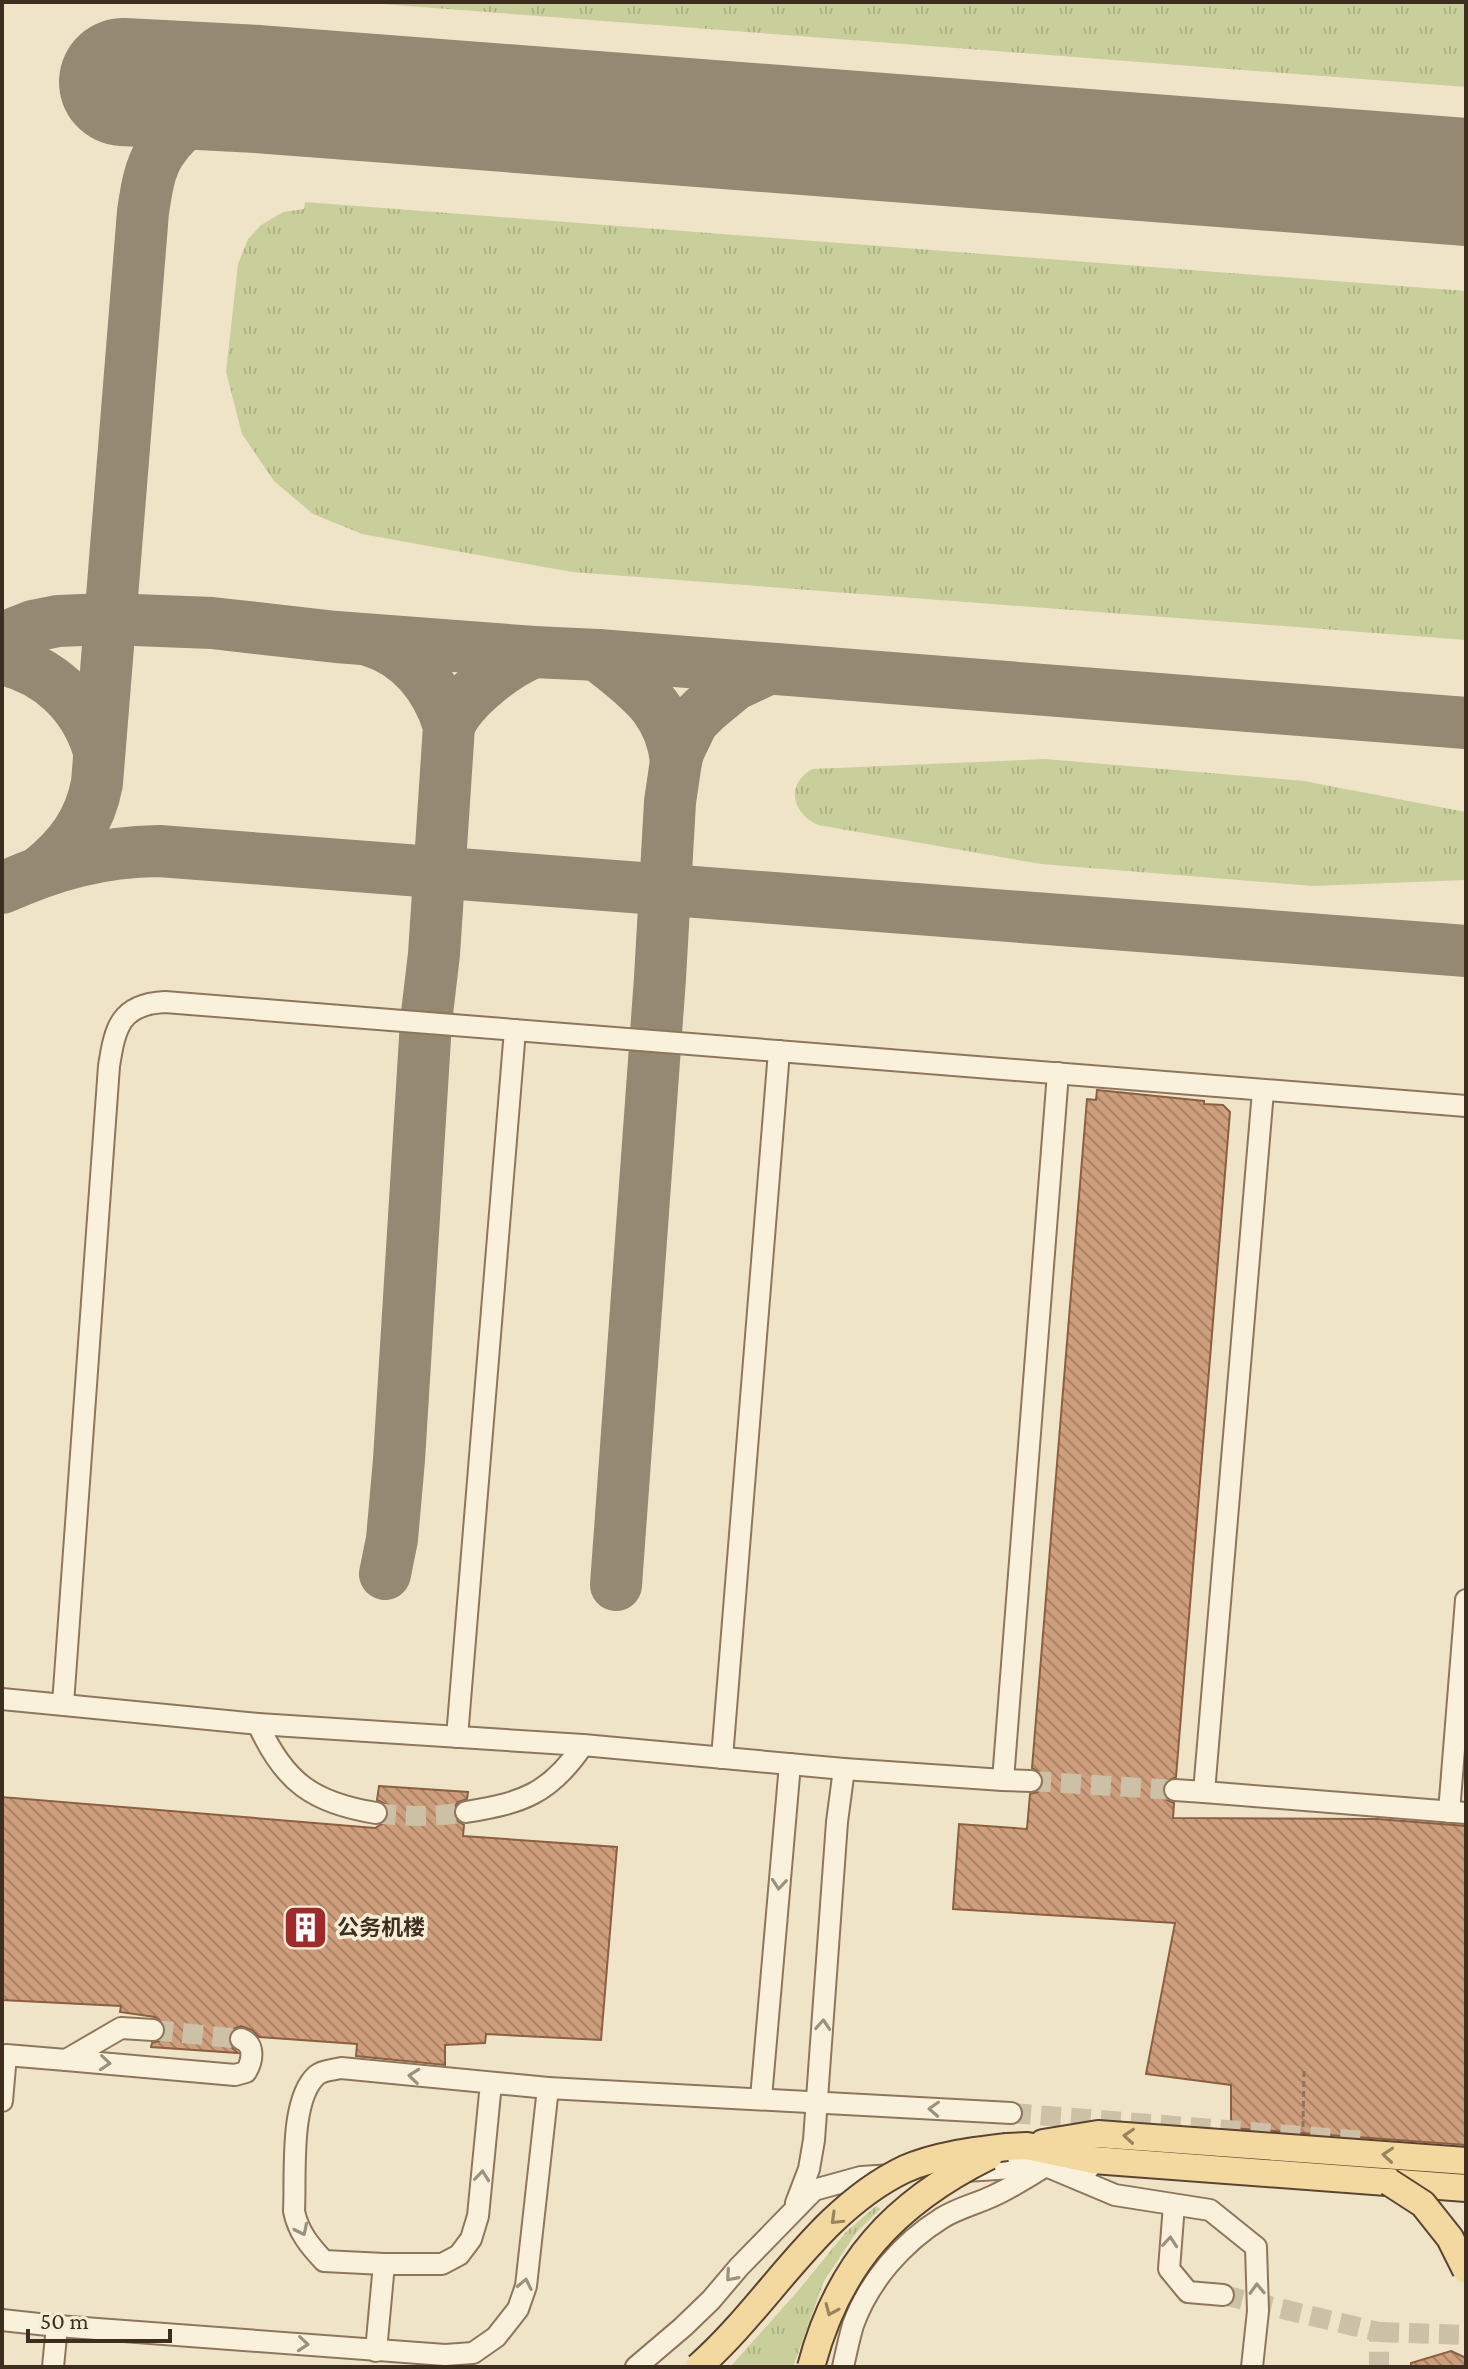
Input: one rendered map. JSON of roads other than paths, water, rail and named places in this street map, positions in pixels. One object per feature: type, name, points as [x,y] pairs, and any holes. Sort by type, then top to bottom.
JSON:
[{"type":"main road","points":[[698,2367],[735,2332],[853,2202],[907,2169],[931,2160],[1098,2134],[1466,2161]]},
{"type":"main road","points":[[811,2367],[842,2284],[883,2229],[947,2180],[1017,2146],[1093,2160],[1466,2190]]},
{"type":"main road","points":[[1389,2182],[1423,2204],[1450,2238],[1466,2270]]},
{"type":"street","points":[[63,1704],[109,1066],[113,1037],[119,1023],[137,1007],[150,1002],[165,1002],[1466,1106]]},
{"type":"street","points":[[457,1737],[515,1030]]},
{"type":"street","points":[[722,1758],[779,1051]]},
{"type":"street","points":[[1003,1780],[1058,1073]]},
{"type":"street","points":[[1204,1792],[1263,1091]]},
{"type":"street","points":[[1175,1790],[1458,1813],[1466,1600]]},
{"type":"street","points":[[2,1699],[258,1724],[583,1745],[844,1769],[1031,1781]]},
{"type":"street","points":[[258,1724],[284,1772],[305,1790],[331,1802],[376,1813]]},
{"type":"street","points":[[466,1812],[527,1798],[549,1784],[570,1764],[583,1745]]},
{"type":"street","points":[[761,2098],[790,1764]]},
{"type":"street","points":[[784,2219],[798,2199],[809,2169],[818,2102],[837,1822],[844,1769]]},
{"type":"street","points":[[66,2060],[121,2028],[153,2030]]},
{"type":"street","points":[[2,2101],[6,2055],[235,2075],[246,2072],[250,2066],[250,2045],[241,2039]]},
{"type":"street","points":[[491,2083],[478,2216],[471,2239],[459,2255],[442,2264],[324,2261],[305,2239],[296,2220],[298,2123],[303,2097],[310,2084],[320,2073],[341,2068],[548,2088],[1011,2113]]},
{"type":"street","points":[[2,2320],[376,2351],[445,2355],[473,2353],[496,2337],[518,2309],[526,2286],[548,2088]]},
{"type":"street","points":[[843,2367],[853,2326],[869,2291],[890,2263],[915,2238],[964,2206],[992,2196],[1046,2166]]},
{"type":"street","points":[[1046,2166],[1115,2195],[1210,2210],[1256,2247],[1258,2311],[1252,2367]]},
{"type":"street","points":[[636,2367],[711,2300],[814,2190],[861,2177],[1046,2166],[1466,2190]]},
{"type":"street","points":[[1174,2205],[1169,2269],[1188,2292],[1223,2295]]},
{"type":"street","points":[[376,2351],[384,2264]]},
{"type":"street","points":[[53,2367],[57,2326]]},
{"type":"tunnel","points":[[1031,1781],[1175,1790]]},
{"type":"tunnel","points":[[376,1813],[421,1816],[466,1812]]},
{"type":"tunnel","points":[[153,2030],[241,2039]]},
{"type":"tunnel","points":[[1011,2113],[1366,2141]]},
{"type":"tunnel","points":[[1223,2295],[1379,2332],[1379,2367]]},
{"type":"tunnel","points":[[1379,2332],[1466,2335]]},
{"type":"place","name":"公务机楼","points":[[306,1927]]}]
